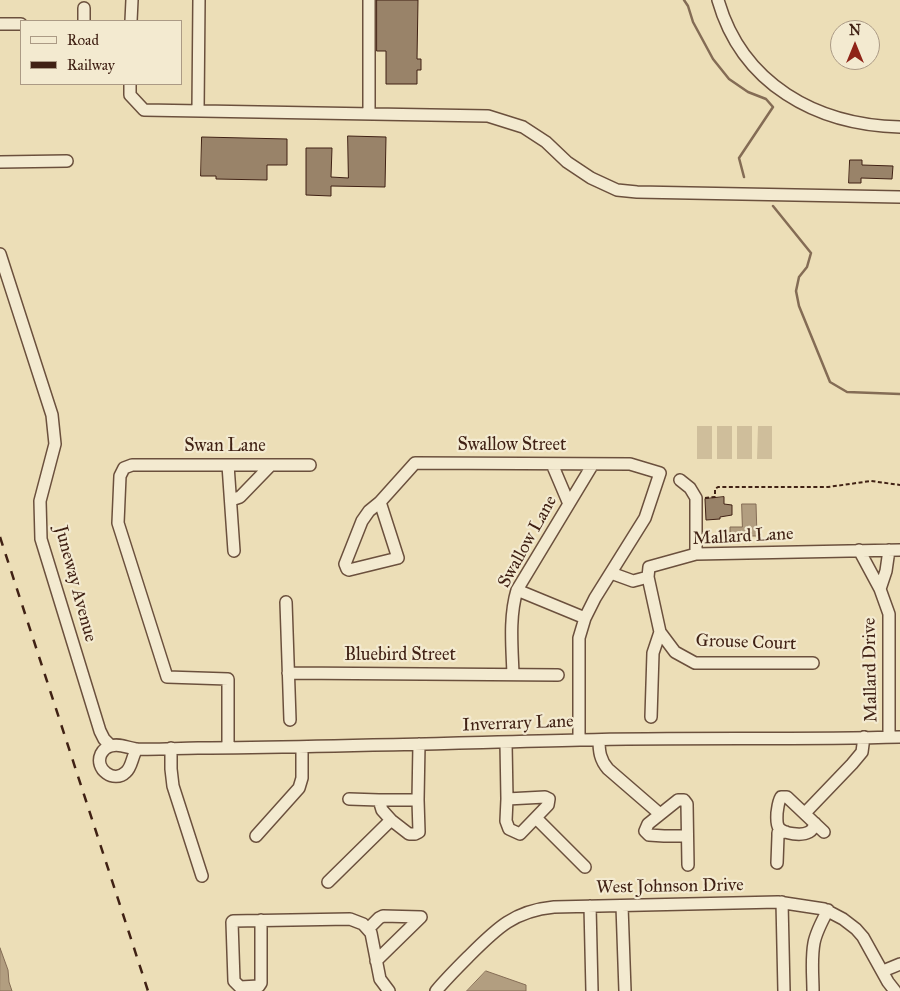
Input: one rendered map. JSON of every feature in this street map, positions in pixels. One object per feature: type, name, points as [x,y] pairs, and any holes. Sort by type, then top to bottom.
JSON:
[{"type":"street","points":[[131,20],[132,0]]},
{"type":"street","points":[[198,110],[200,0]]},
{"type":"street","points":[[369,0],[369,114]]},
{"type":"street","points":[[718,0],[730,31],[743,53],[758,71],[793,99],[814,110],[842,120],[880,127],[900,128]]},
{"type":"street","points":[[84,8],[84,20]]},
{"type":"street","points":[[0,24],[20,24]]},
{"type":"street","points":[[130,85],[130,95],[144,110],[488,116],[522,127],[546,142],[567,162],[591,178],[617,190],[637,192],[900,197]]},
{"type":"street","points":[[0,162],[67,161]]},
{"type":"street","name":"Juneway Avenue","points":[[0,254],[52,415],[55,444],[40,501],[41,539],[100,731],[104,739],[111,746]]},
{"type":"street","name":"Swallow Street","points":[[380,502],[398,558],[349,570],[345,564],[362,521],[415,463],[630,464],[660,473],[645,518],[611,573]]},
{"type":"street","points":[[552,464],[569,504]]},
{"type":"street","name":"Swallow Lane","points":[[512,674],[513,602],[517,590],[593,464]]},
{"type":"street","name":"Swan Lane","points":[[228,748],[228,679],[167,677],[118,523],[120,476],[124,468],[132,465],[310,465]]},
{"type":"street","points":[[228,465],[234,551]]},
{"type":"street","points":[[230,500],[240,497],[271,465]]},
{"type":"street","points":[[680,480],[690,488],[696,498],[696,554]]},
{"type":"street","name":"Mallard Drive","points":[[859,550],[880,589],[889,614],[894,662],[894,737]]},
{"type":"street","points":[[880,589],[895,550]]},
{"type":"street","name":"Mallard Lane","points":[[648,577],[649,567],[696,554],[895,550]]},
{"type":"street","points":[[579,740],[579,638],[585,618],[611,573],[633,581],[648,577],[660,632],[653,653],[651,717]]},
{"type":"street","points":[[517,590],[585,618]]},
{"type":"street","points":[[286,602],[290,720]]},
{"type":"street","name":"Grouse Court","points":[[660,632],[675,652],[695,663],[813,663]]},
{"type":"street","name":"Bluebird Street","points":[[288,673],[558,675]]},
{"type":"street","points":[[805,813],[862,752],[864,737]]},
{"type":"street","name":"Inverrary Lane","points":[[111,746],[117,745],[137,749],[228,748],[579,740],[894,737]]},
{"type":"street","points":[[598,740],[600,756],[608,769],[660,814]]},
{"type":"street","points":[[506,742],[506,821],[509,829],[520,834],[548,806],[548,799],[545,796],[507,799]]},
{"type":"street","points":[[379,800],[382,810],[391,820],[409,834],[419,832],[419,744]]},
{"type":"street","points":[[111,746],[102,752],[99,761],[104,772],[115,777],[127,772],[137,749]]},
{"type":"street","points":[[256,836],[300,788],[302,778],[302,747]]},
{"type":"street","points":[[171,748],[173,786],[202,876]]},
{"type":"street","points":[[815,823],[814,828],[810,832],[798,834],[780,830],[777,824],[778,806],[781,798],[787,797],[805,813],[815,823],[824,832]]},
{"type":"street","points":[[349,799],[418,800]]},
{"type":"street","points":[[687,836],[649,835],[645,831],[648,824],[660,814],[678,800],[684,800],[687,804],[688,865]]},
{"type":"street","points":[[536,818],[585,867]]},
{"type":"street","points":[[328,882],[391,820]]},
{"type":"street","points":[[777,863],[778,833],[786,832]]},
{"type":"street","points":[[782,902],[784,991]]},
{"type":"street","name":"West Johnson Drive","points":[[436,991],[493,932],[507,921],[542,908],[782,902],[828,910],[843,919],[860,933],[895,991]]},
{"type":"street","points":[[590,906],[592,991]]},
{"type":"street","points":[[622,906],[624,991]]},
{"type":"street","points":[[814,991],[814,943],[817,932],[828,910]]},
{"type":"street","points":[[368,929],[379,918],[384,916],[421,917],[376,962]]},
{"type":"street","points":[[261,920],[261,983],[258,986],[240,987],[234,981],[233,921],[261,920],[350,919],[363,924],[371,933],[380,979],[389,991]]},
{"type":"street","points":[[883,971],[900,964]]},
{"type":"path","points":[[696,498],[715,498],[715,489],[718,487],[828,487],[871,481],[900,485]]},
{"type":"shaded area","points":[[697,426],[712,426],[712,459],[697,459]]},
{"type":"shaded area","points":[[717,426],[732,426],[732,459],[717,459]]},
{"type":"shaded area","points":[[737,426],[752,426],[752,459],[737,459]]},
{"type":"shaded area","points":[[758,426],[772,426],[772,459],[757,459]]},
{"type":"shaded area","points":[[742,504],[756,504],[757,536],[730,536],[730,527],[742,527]]},
{"type":"shaded area","points":[[0,948],[8,970],[12,991],[0,991]]},
{"type":"shaded area","points":[[486,971],[526,985],[526,991],[467,991]]},
{"type":"building","points":[[377,0],[418,0],[417,59],[421,59],[421,70],[417,70],[417,84],[386,84],[386,51],[377,51]]},
{"type":"building","points":[[348,136],[386,137],[385,187],[331,186],[331,196],[306,195],[306,148],[332,148],[331,177],[348,178]]},
{"type":"building","points":[[202,137],[287,139],[287,165],[267,165],[267,180],[216,179],[216,176],[201,176]]},
{"type":"building","points":[[850,160],[862,160],[862,165],[893,166],[892,179],[861,178],[861,183],[849,183]]},
{"type":"building","points":[[724,497],[724,504],[732,505],[732,515],[720,517],[720,519],[706,520],[705,499]]},
{"type":"waterway","points":[[684,0],[693,22],[713,59],[729,79],[748,92],[766,99],[773,107],[739,158],[744,177]]},
{"type":"waterway","points":[[773,206],[811,253],[807,267],[799,277],[796,291],[799,306],[830,382],[847,392],[900,394]]},
{"type":"railway","points":[[0,537],[148,991]]}]
